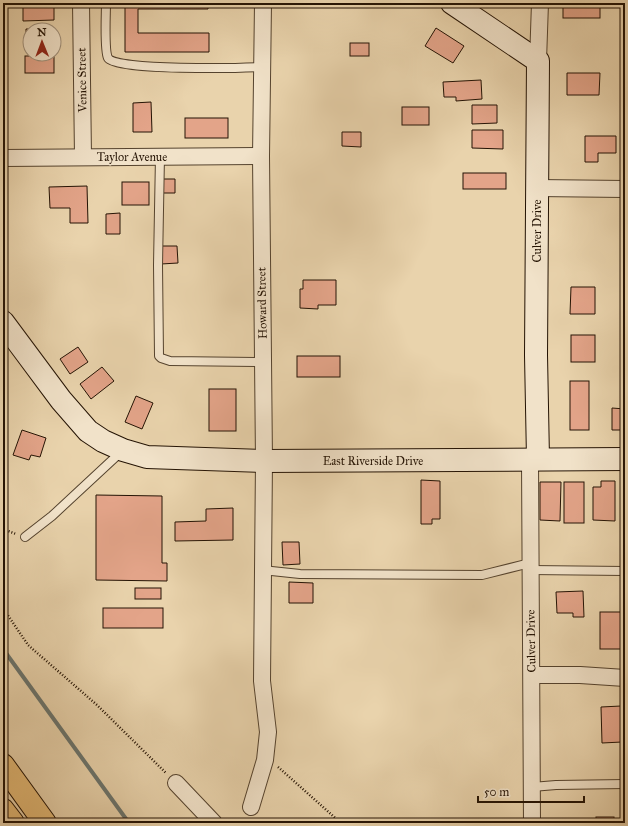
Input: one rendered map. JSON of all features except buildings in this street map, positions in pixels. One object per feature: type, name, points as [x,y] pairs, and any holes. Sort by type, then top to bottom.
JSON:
[{"type":"highway","points":[[3,765],[45,823]]},
{"type":"highway","points":[[3,810],[12,823]]},
{"type":"street","name":"Venice Street","points":[[81,3],[83,157]]},
{"type":"street","name":"Howard Street","points":[[251,807],[266,756],[268,732],[262,681],[264,461],[261,156],[262,3]]},
{"type":"street","points":[[452,3],[538,61]]},
{"type":"street","name":"Culver Drive","points":[[532,823],[530,567],[536,355],[538,61],[540,3]]},
{"type":"street","name":"Taylor Avenue","points":[[3,158],[261,156]]},
{"type":"street","points":[[537,188],[625,189]]},
{"type":"street","name":"East Riverside Drive","points":[[3,322],[77,419],[88,431],[103,441],[123,450],[147,457],[264,461],[625,459]]},
{"type":"street","points":[[532,675],[580,675],[625,678]]},
{"type":"street","points":[[176,783],[214,823]]},
{"type":"lane","points":[[106,3],[106,42],[108,58],[113,62],[133,66],[236,68],[262,67]]},
{"type":"lane","points":[[160,156],[158,265],[159,356],[170,361],[263,362]]},
{"type":"lane","points":[[25,537],[52,516],[123,450]]},
{"type":"lane","points":[[262,570],[300,574],[482,575],[530,567],[625,571]]},
{"type":"lane","points":[[532,787],[556,785],[625,784]]},
{"type":"path","points":[[3,608],[28,645],[97,705],[176,783]]},
{"type":"path","points":[[266,756],[342,823]]},
{"type":"waterway","points":[[3,649],[129,823]]}]
